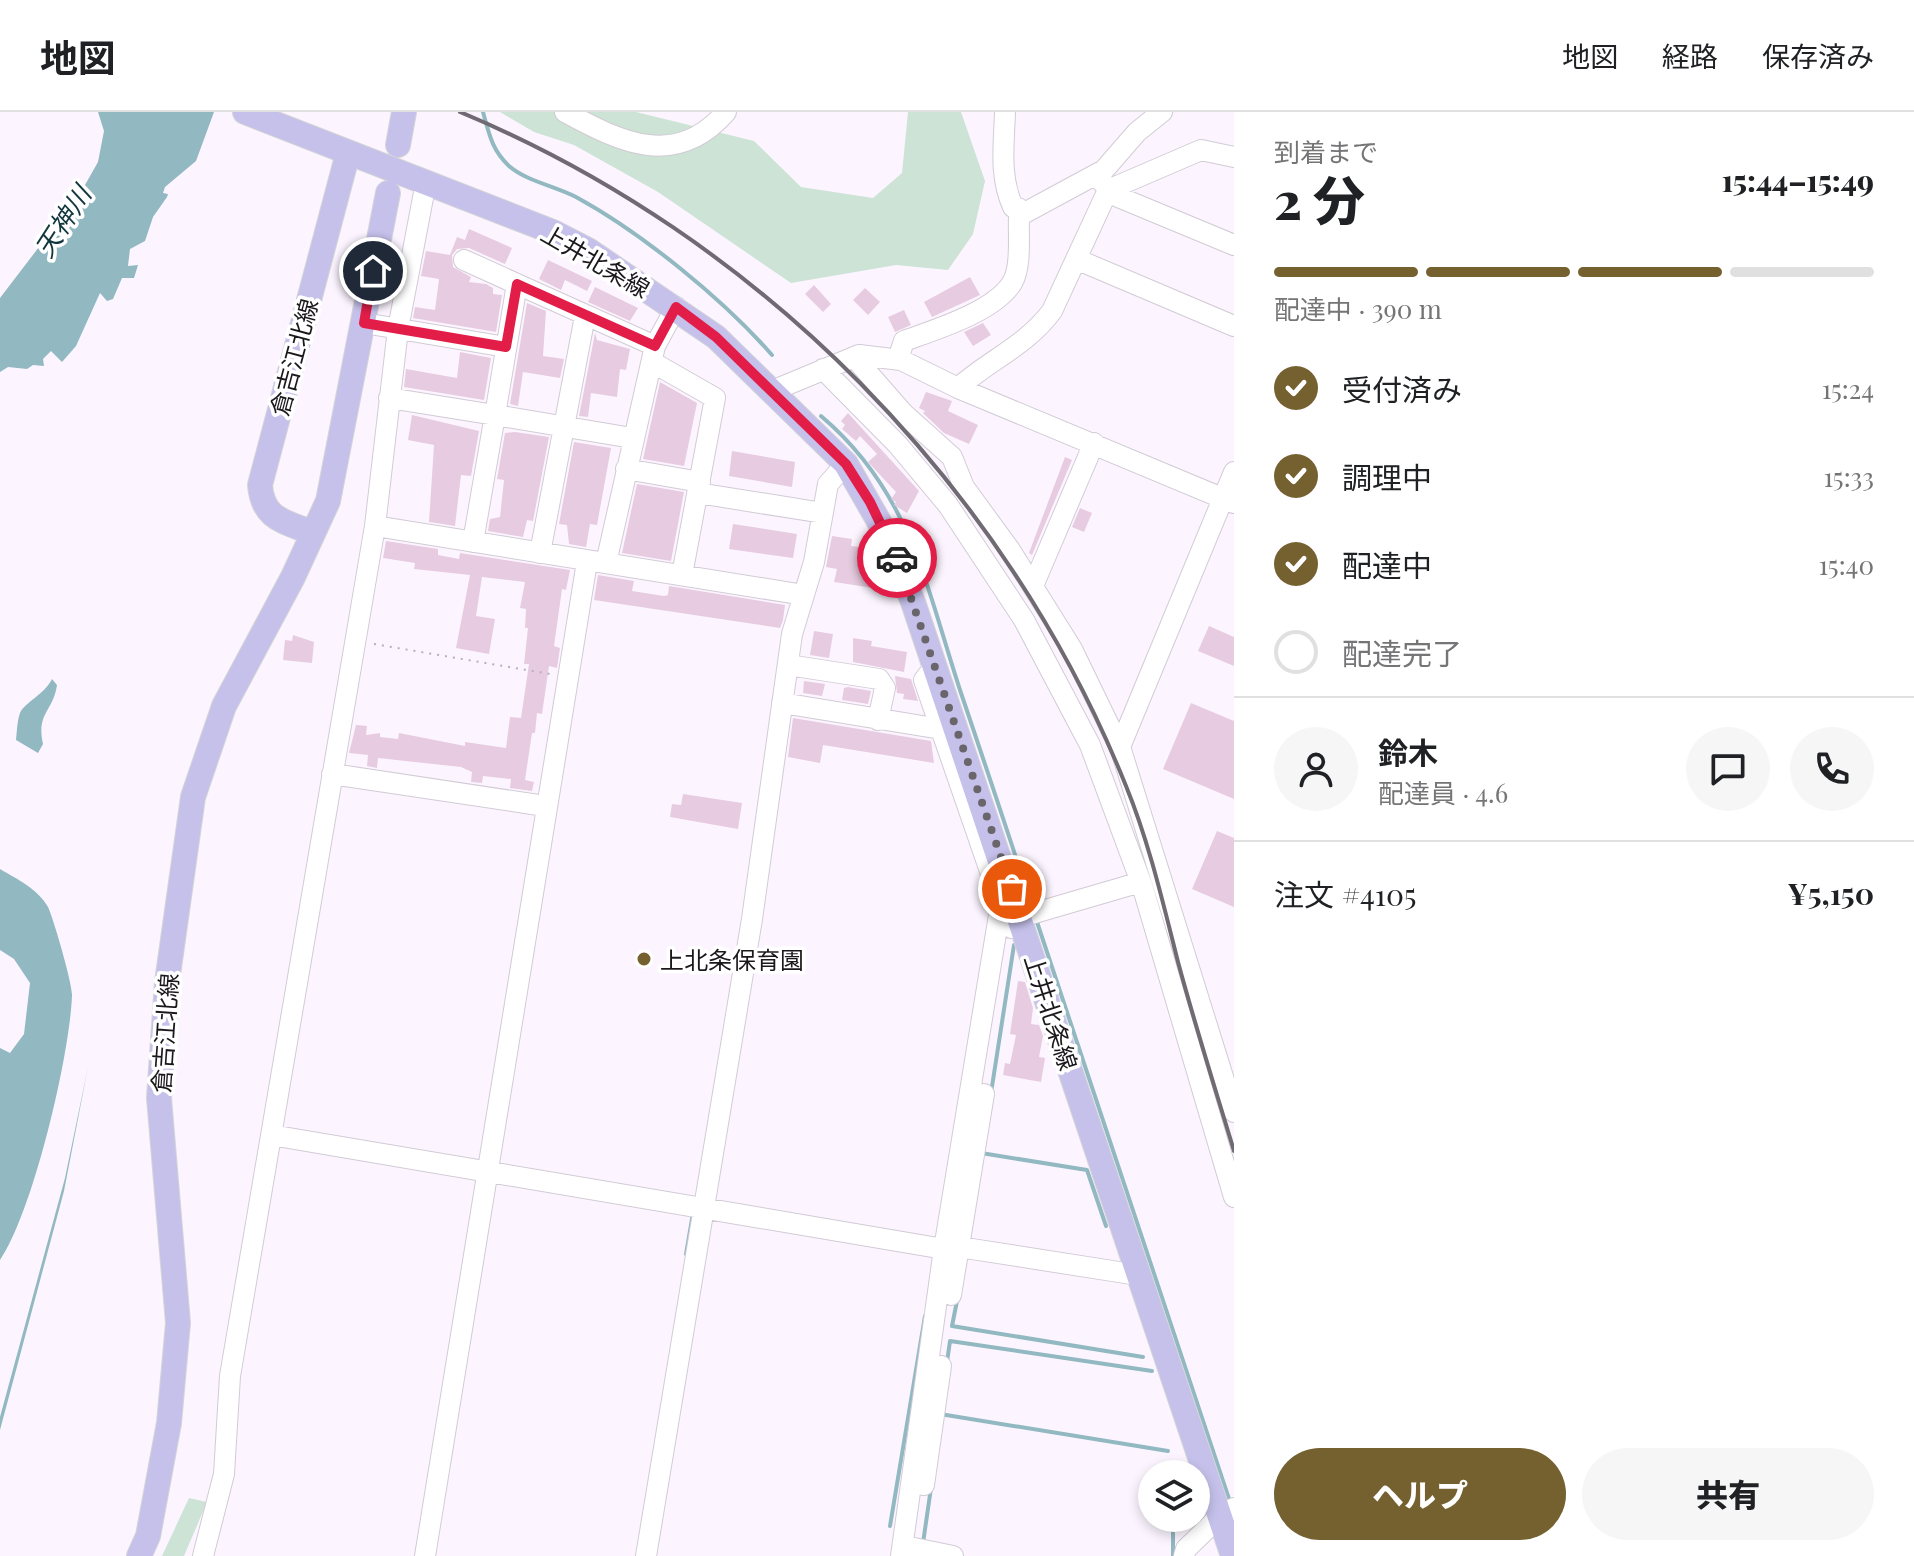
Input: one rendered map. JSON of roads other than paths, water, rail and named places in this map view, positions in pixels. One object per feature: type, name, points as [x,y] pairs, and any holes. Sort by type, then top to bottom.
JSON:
[{"type":"main road","name":"上井北条線","points":[[245,112],[553,232],[588,250],[716,337],[846,464],[870,502],[894,551],[935,666],[1011,917],[1226,1513],[1233,1556]]},
{"type":"main road","points":[[398,145],[404,112]]},
{"type":"main road","name":"倉吉江北線","points":[[313,533],[271,516],[261,499],[260,485],[340,150]]},
{"type":"main road","name":"倉吉江北線","points":[[139,1556],[148,1536],[169,1423],[178,1323],[159,1098],[167,982],[193,797],[224,706],[328,501],[388,193]]},
{"type":"street","points":[[565,112],[632,143],[654,147],[683,145],[713,126],[726,112]]},
{"type":"street","points":[[898,359],[904,341],[964,318],[999,297],[1013,283],[1019,216],[1018,208],[1013,207],[1008,195],[1003,173],[1005,112]]},
{"type":"street","points":[[1129,112],[1137,132]]},
{"type":"street","points":[[958,388],[983,365],[1023,344],[1042,325],[1076,259],[1102,182],[1137,132],[1162,112]]},
{"type":"street","points":[[1019,216],[1102,182],[1201,150],[1234,157]]},
{"type":"street","points":[[203,1556],[224,1474],[230,1376],[375,526],[398,329],[426,182]]},
{"type":"street","points":[[1102,182],[1234,245]]},
{"type":"street","points":[[1076,259],[1234,326]]},
{"type":"street","points":[[464,260],[585,316],[654,354],[715,398],[682,575]]},
{"type":"street","points":[[473,542],[517,284]]},
{"type":"street","points":[[425,1556],[545,806],[570,671],[654,354],[676,307]]},
{"type":"street","points":[[540,553],[585,316]]},
{"type":"street","points":[[364,323],[506,347]]},
{"type":"street","points":[[772,391],[854,357],[879,355],[898,359],[958,388],[1228,500]]},
{"type":"street","points":[[854,357],[904,414],[952,457],[964,487],[1033,586],[1072,649],[1120,747],[1161,868],[1234,1112]]},
{"type":"street","points":[[823,369],[898,445],[948,505],[1024,620],[1090,745],[1141,882],[1234,1197]]},
{"type":"street","points":[[389,398],[632,438]]},
{"type":"street","points":[[1033,586],[1094,443]]},
{"type":"street","points":[[646,1556],[752,919],[788,665],[828,484],[846,464]]},
{"type":"street","points":[[626,469],[699,488],[823,513]]},
{"type":"street","points":[[1120,747],[1228,500],[1234,472]]},
{"type":"street","points":[[375,526],[804,595]]},
{"type":"street","points":[[788,665],[879,679],[885,688],[878,720]]},
{"type":"street","points":[[935,666],[924,680],[1001,903],[1011,917],[951,1248],[909,1553],[953,1556]]},
{"type":"street","points":[[782,703],[941,729]]},
{"type":"street","points":[[332,774],[545,806]]},
{"type":"street","points":[[1011,917],[1141,882]]},
{"type":"street","points":[[271,1135],[703,1209],[1138,1275]]},
{"type":"street","points":[[1184,1556],[1186,1549],[1226,1513]]},
{"type":"water","name":"天神川","points":[[98,112],[214,112],[196,161],[165,187],[163,193],[168,194],[167,197],[153,217],[145,241],[130,249],[128,266],[138,265],[134,278],[122,278],[113,299],[107,301],[100,293],[76,346],[62,362],[51,351],[43,359],[44,366],[33,365],[27,369],[8,367],[0,372],[0,298],[81,192],[98,162],[104,131]]},
{"type":"water","points":[[52,679],[57,685],[43,719],[43,744],[38,753],[16,740],[18,719],[22,709]]},
{"type":"water","points":[[0,869],[33,890],[48,907],[72,995],[65,1055],[48,1132],[25,1207],[0,1260],[0,1048],[10,1053],[24,1034],[30,983],[14,959],[0,950]]},
{"type":"water","points":[[88,1067],[64,1191],[0,1430],[0,1417],[65,1178]]},
{"type":"waterway","points":[[483,112],[495,148],[509,166],[524,176],[576,197],[628,229],[706,290],[772,355]]},
{"type":"waterway","points":[[821,416],[851,445],[876,476],[912,543],[1032,907]]},
{"type":"waterway","points":[[1036,919],[1230,1502]]},
{"type":"waterway","points":[[991,1093],[1014,945]]},
{"type":"waterway","points":[[981,1153],[1087,1170],[1106,1226]]},
{"type":"waterway","points":[[686,1254],[693,1213]]},
{"type":"waterway","points":[[957,1301],[952,1326],[1143,1357]]},
{"type":"waterway","points":[[890,1526],[925,1316]]},
{"type":"waterway","points":[[947,1362],[950,1341],[1152,1371]]},
{"type":"waterway","points":[[940,1414],[1168,1451]]},
{"type":"waterway","points":[[923,1543],[931,1488]]},
{"type":"waterway","points":[[1173,1532],[1173,1556]]},
{"type":"railway","points":[[460,112],[570,165],[674,228],[771,301],[860,383],[941,473],[1013,571],[1075,676],[1126,786],[1149,851],[1234,1151]]},
{"type":"place","name":"上北条保育園","points":[[644,959]]}]
